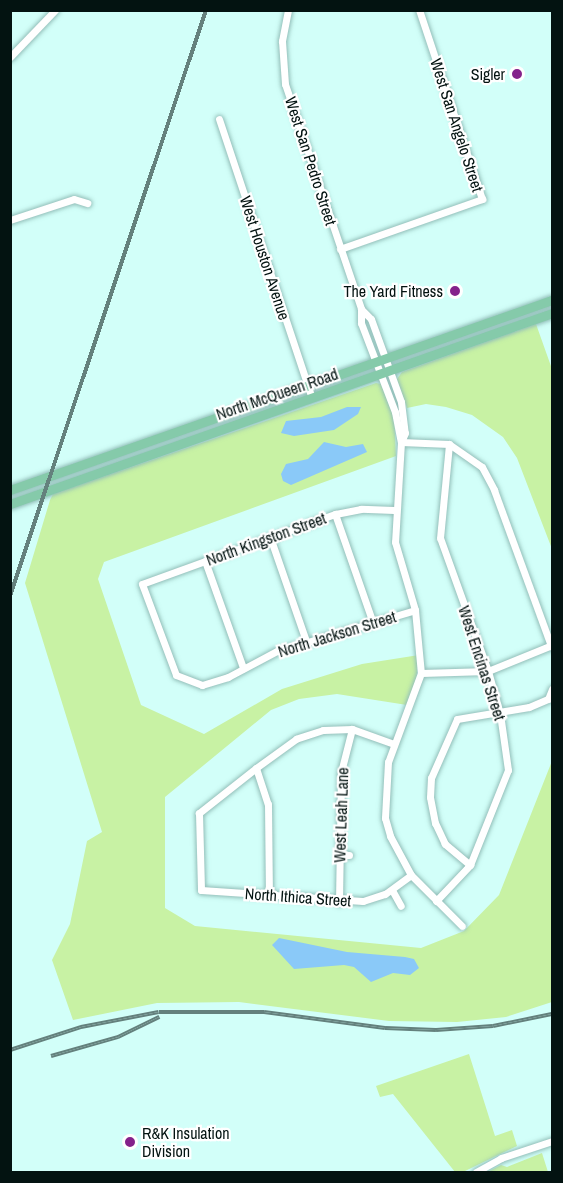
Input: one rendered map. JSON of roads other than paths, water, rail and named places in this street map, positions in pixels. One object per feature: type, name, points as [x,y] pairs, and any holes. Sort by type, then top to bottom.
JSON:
[{"type":"main road","name":"North McQueen Road","points":[[10,490],[552,300]]},
{"type":"main road","name":"North McQueen Road","points":[[10,504],[552,313]]},
{"type":"main road","points":[[160,438],[164,450]]},
{"type":"street","points":[[10,57],[55,10]]},
{"type":"street","name":"West San Pedro Street","points":[[288,10],[282,41],[285,84],[361,309],[361,322],[386,372],[401,442],[394,510],[398,561],[415,610],[421,673],[394,744],[385,778],[385,818],[390,836],[411,875],[462,926]]},
{"type":"street","name":"West San Angelo Street","points":[[340,249],[482,199],[419,10]]},
{"type":"street","name":"West Houston Avenue","points":[[219,119],[312,398]]},
{"type":"street","points":[[10,220],[74,199],[87,202]]},
{"type":"street","name":"West San Pedro Street","points":[[361,309],[371,319],[381,360]]},
{"type":"street","points":[[401,442],[449,444],[466,453],[489,477],[551,645],[488,671],[421,673]]},
{"type":"street","name":"West Encinas Street","points":[[436,901],[470,865],[508,770],[500,714],[488,671],[440,538],[449,444]]},
{"type":"street","name":"North Kingston Street","points":[[169,662],[142,584],[335,514],[362,509],[394,510]]},
{"type":"street","points":[[335,514],[373,624]]},
{"type":"street","points":[[270,537],[306,641]]},
{"type":"street","points":[[205,561],[243,668]]},
{"type":"street","name":"North Jackson Street","points":[[169,662],[176,675],[202,685],[306,641],[373,624],[415,610]]},
{"type":"street","points":[[470,865],[445,844],[435,823],[430,797],[431,778],[457,719],[500,714],[548,699],[552,689]]},
{"type":"street","points":[[269,895],[268,804],[256,768],[296,739],[323,730],[352,729],[394,744]]},
{"type":"street","name":"West Leah Lane","points":[[339,902],[341,772],[352,729]]},
{"type":"street","name":"North Ithica Street","points":[[256,768],[200,813],[201,890],[339,902],[363,901],[392,890],[411,875]]},
{"type":"street","points":[[340,855],[349,855]]},
{"type":"street","points":[[392,890],[401,906]]},
{"type":"street","points":[[476,1173],[501,1158],[552,1141]]},
{"type":"water","points":[[347,407],[361,407],[358,414],[334,430],[294,436],[281,433],[286,421],[321,417]]},
{"type":"water","points":[[324,442],[346,447],[363,444],[367,452],[291,485],[283,481],[281,474],[286,464],[308,459]]},
{"type":"water","points":[[279,938],[347,952],[405,957],[414,959],[419,968],[410,975],[393,973],[371,982],[354,967],[344,965],[294,969],[272,945]]},
{"type":"railway","points":[[10,596],[206,10]]},
{"type":"railway","points":[[10,1050],[81,1027],[159,1012],[264,1012],[385,1028],[436,1030],[493,1026],[552,1014]]},
{"type":"railway","points":[[51,1056],[118,1037],[159,1017]]},
{"type":"place","name":"Sigler","points":[[517,74]]},
{"type":"place","name":"The Yard Fitness","points":[[455,291]]},
{"type":"place","name":"R&K Insulation Division","points":[[130,1142]]}]
